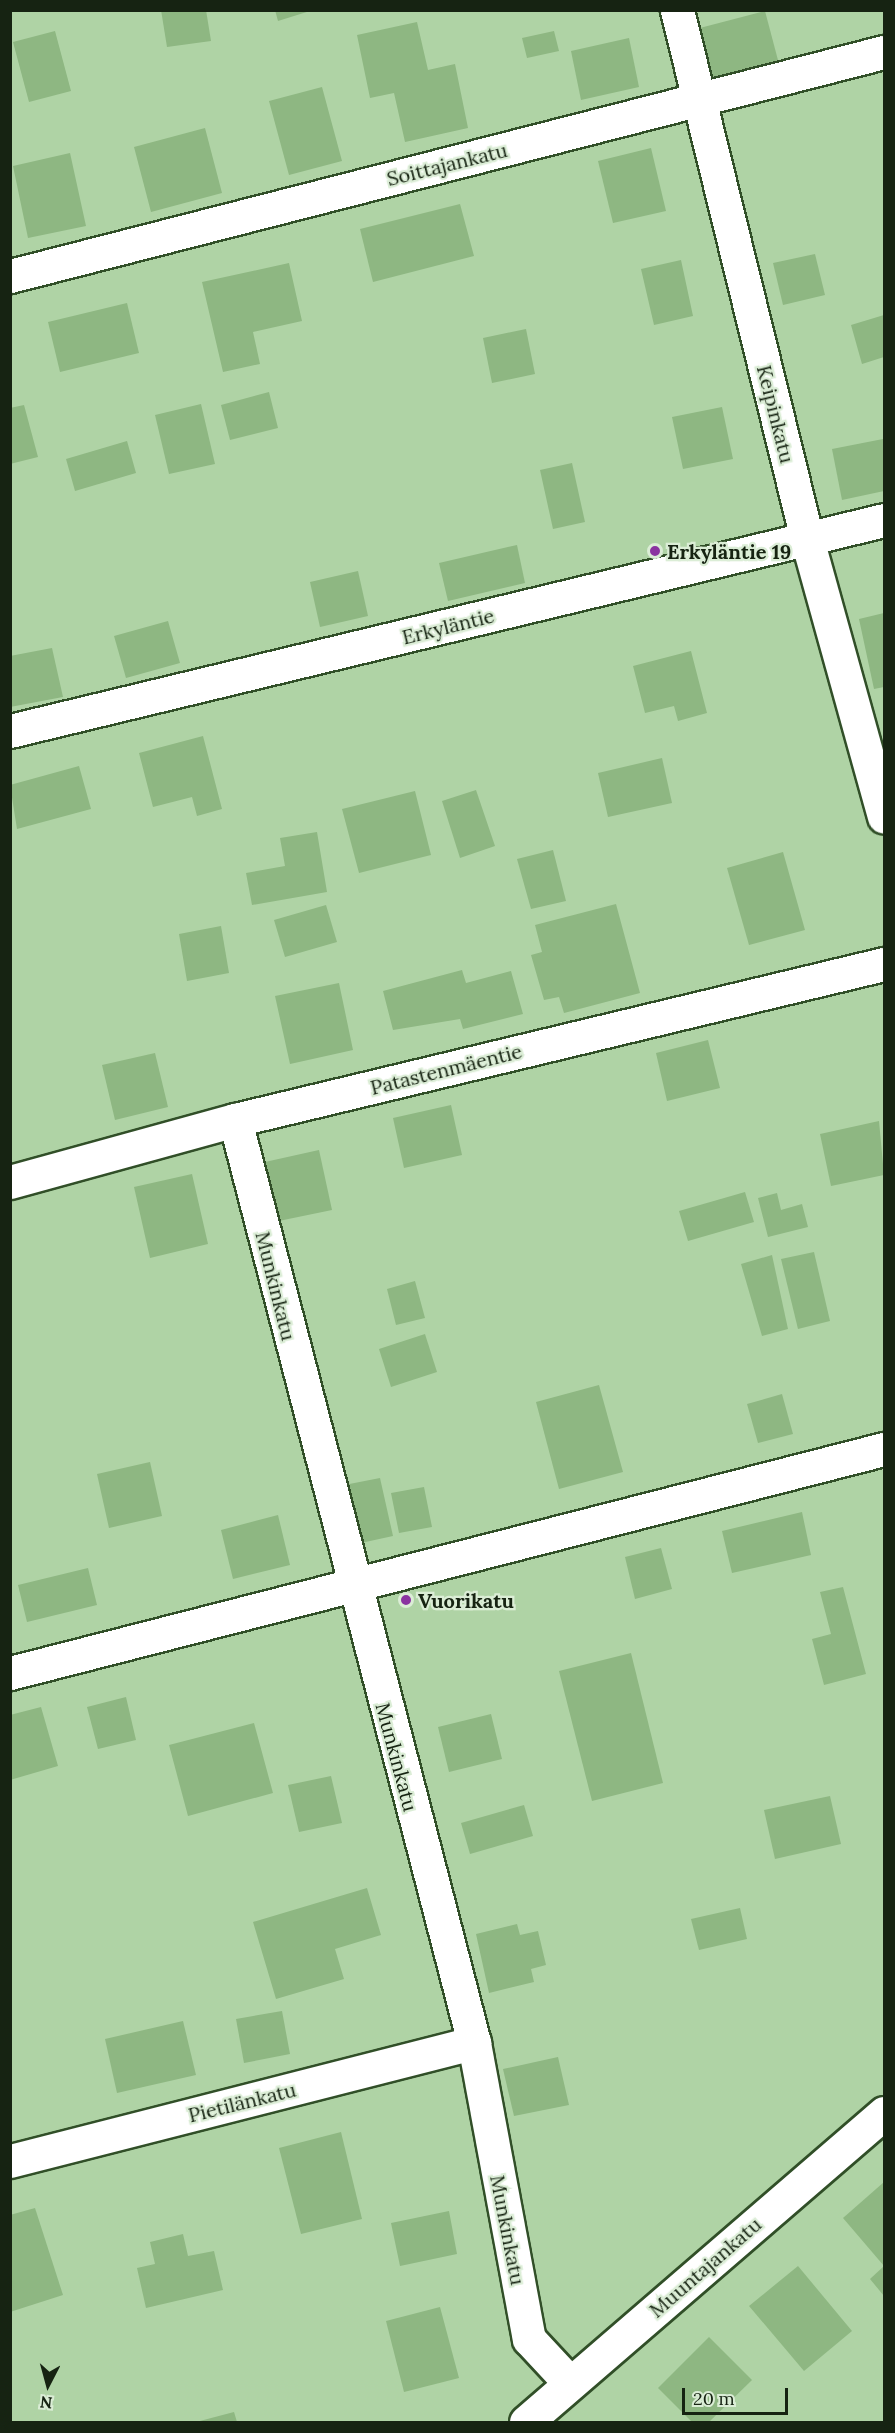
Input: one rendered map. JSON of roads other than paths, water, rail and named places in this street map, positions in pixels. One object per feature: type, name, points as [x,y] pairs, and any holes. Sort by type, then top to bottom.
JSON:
[{"type":"street","name":"Keipinkatu","points":[[678,10],[807,539],[885,816]]},
{"type":"street","name":"Soittajankatu","points":[[10,276],[885,52]]},
{"type":"street","name":"Erkyläntie","points":[[10,731],[885,520]]},
{"type":"street","name":"Patastenmäentie","points":[[10,1182],[235,1120],[885,964]]},
{"type":"street","name":"Munkinkatu","points":[[235,1120],[351,1585],[474,2043],[529,2339],[570,2383]]},
{"type":"street","points":[[10,1672],[885,1449]]},
{"type":"street","name":"Pietilänkatu","points":[[10,2162],[474,2043]]},
{"type":"street","name":"Muuntajankatu","points":[[526,2422],[885,2113]]},
{"type":"place","name":"Erkyläntie 19","points":[[655,551]]},
{"type":"place","name":"Vuorikatu","points":[[406,1600]]}]
